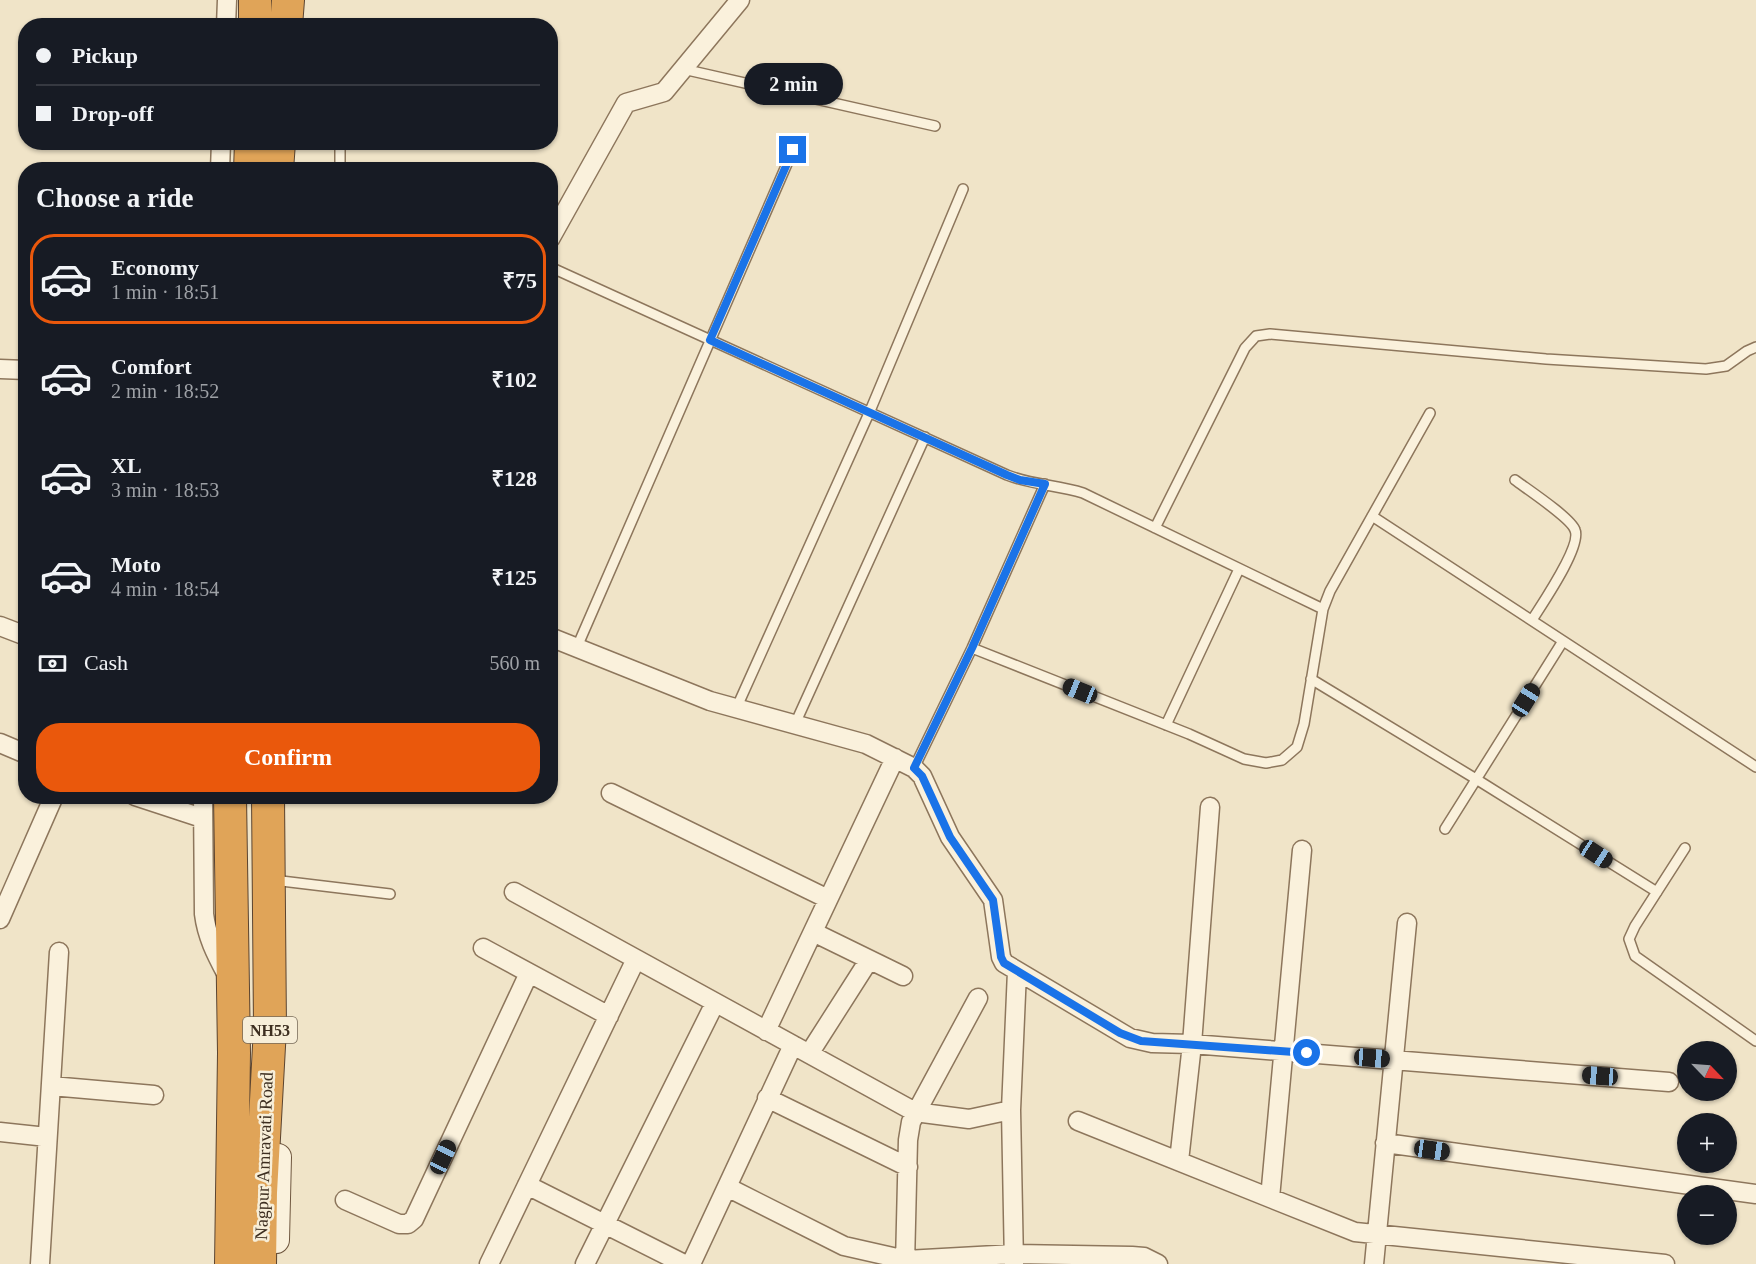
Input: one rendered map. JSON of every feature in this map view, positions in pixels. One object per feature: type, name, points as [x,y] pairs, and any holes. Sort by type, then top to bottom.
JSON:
[{"type":"highway","points":[[255,0],[255,18]]},
{"type":"highway","points":[[287,18],[288,0]]},
{"type":"highway","name":"Nagpur Amravati Road","points":[[230,804],[233,987],[231,1264]]},
{"type":"highway","name":"Nagpur Amravati Road","points":[[260,1264],[261,1192],[276,880],[269,804]]},
{"type":"street","points":[[226,18],[227,0]]},
{"type":"street","points":[[558,225],[626,103],[664,92],[732,3]]},
{"type":"street","points":[[0,369],[18,370]]},
{"type":"street","points":[[0,626],[18,633]]},
{"type":"street","points":[[558,640],[710,701],[866,744],[914,768],[922,776],[950,837],[993,900],[1001,957],[1004,963],[1130,1038],[1152,1042],[1669,1082]]},
{"type":"street","points":[[0,743],[18,751]]},
{"type":"street","points":[[766,1031],[895,758]]},
{"type":"street","points":[[611,793],[828,899]]},
{"type":"street","points":[[0,919],[50,804]]},
{"type":"street","points":[[158,804],[202,819]]},
{"type":"street","points":[[203,804],[207,931],[233,987]]},
{"type":"street","points":[[275,1264],[276,880],[281,804]]},
{"type":"street","points":[[1179,1161],[1192,1044],[1210,807]]},
{"type":"street","points":[[1270,1198],[1302,850]]},
{"type":"street","points":[[514,892],[915,1112],[969,1119],[1011,1110]]},
{"type":"street","points":[[1374,1264],[1407,923]]},
{"type":"street","points":[[813,932],[903,976]]},
{"type":"street","points":[[483,948],[609,1016]]},
{"type":"street","points":[[40,1264],[59,952]]},
{"type":"street","points":[[489,1264],[636,959]]},
{"type":"street","points":[[691,1264],[767,1098],[869,960]]},
{"type":"street","points":[[1014,1259],[1011,1110],[1017,970]]},
{"type":"street","points":[[345,1200],[399,1224],[408,1224],[414,1219],[529,973]]},
{"type":"street","points":[[906,1262],[909,1130],[915,1112],[978,998]]},
{"type":"street","points":[[585,1264],[715,1003]]},
{"type":"street","points":[[51,1086],[154,1095]]},
{"type":"street","points":[[767,1098],[908,1167]]},
{"type":"street","points":[[1078,1121],[1355,1232],[1665,1264]]},
{"type":"street","points":[[0,1132],[47,1137]]},
{"type":"street","points":[[1385,1143],[1756,1194]]},
{"type":"street","points":[[527,1185],[684,1264]]},
{"type":"street","points":[[728,1186],[844,1246],[906,1262],[1132,1256],[1144,1257],[1158,1264]]},
{"type":"lane","points":[[683,69],[935,126]]},
{"type":"lane","points":[[577,647],[793,150]]},
{"type":"lane","points":[[736,709],[870,411],[963,189]]},
{"type":"lane","points":[[558,271],[1007,475],[1020,480],[1069,488],[1083,493],[1323,609]]},
{"type":"lane","points":[[1155,528],[1245,348],[1256,336],[1270,334],[1546,359],[1706,369],[1726,366],[1756,347]]},
{"type":"lane","points":[[972,648],[1166,724],[1244,759],[1266,763],[1282,759],[1297,747],[1304,724],[1323,609],[1330,591],[1430,413]]},
{"type":"lane","points":[[795,724],[926,437]]},
{"type":"lane","points":[[1515,480],[1567,520],[1575,530],[1576,541],[1571,554],[1532,620]]},
{"type":"lane","points":[[914,768],[972,648],[1045,484]]},
{"type":"lane","points":[[1372,516],[1756,767]]},
{"type":"lane","points":[[1166,724],[1239,569]]},
{"type":"lane","points":[[1445,829],[1563,641]]},
{"type":"lane","points":[[1311,679],[1656,892]]},
{"type":"lane","points":[[1685,848],[1635,926],[1629,939],[1635,956],[1756,1041]]},
{"type":"lane","points":[[276,880],[390,894]]},
{"type":"route","points":[[793,150],[710,340],[1007,475],[1020,480],[1045,484],[972,648],[914,768],[922,776],[950,837],[993,900],[996,908],[1001,957],[1004,963],[1130,1038],[1152,1042],[1307,1053]]}]
